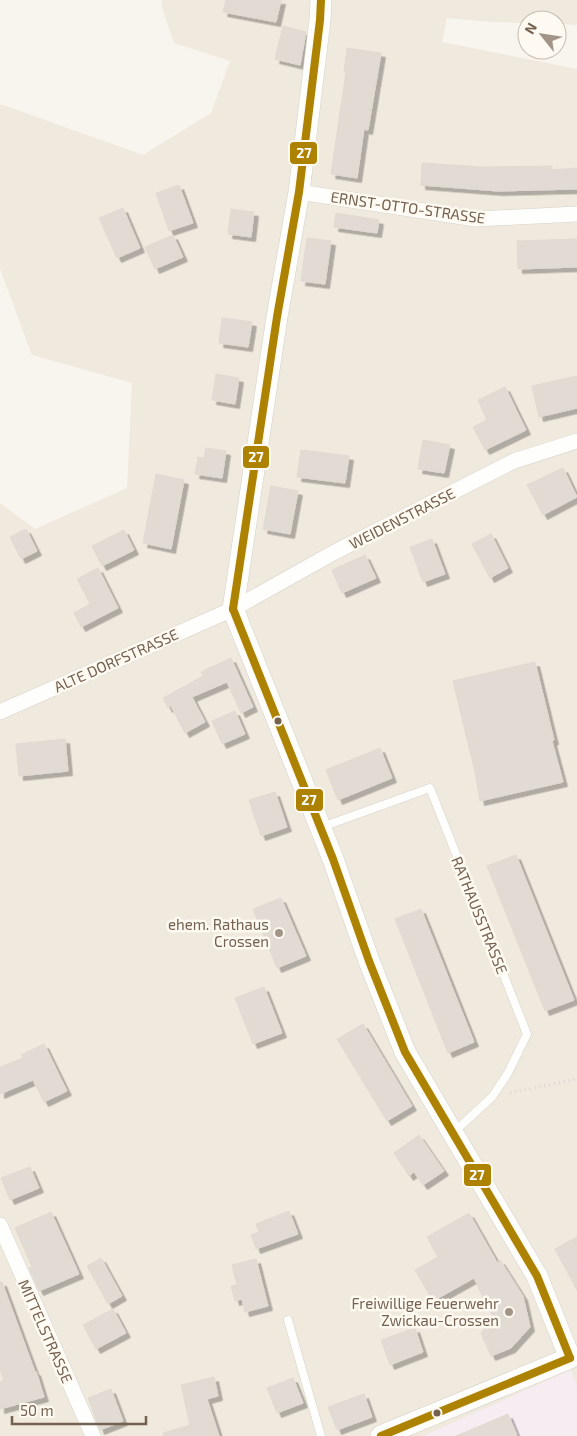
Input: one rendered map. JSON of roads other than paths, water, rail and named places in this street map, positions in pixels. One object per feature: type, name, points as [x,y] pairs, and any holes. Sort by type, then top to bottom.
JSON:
[{"type":"street","points":[[321,0],[299,192],[276,317],[233,609],[334,859],[369,962],[405,1052],[538,1276],[574,1357],[381,1436]]},
{"type":"street","name":"ERNST-OTTO-STRASSE","points":[[299,192],[476,220],[577,214]]},
{"type":"street","name":"WEIDENSTRASSE","points":[[233,609],[333,554],[514,461],[577,441]]},
{"type":"street","name":"ALTE DORFSTRASSE","points":[[0,712],[233,609]]},
{"type":"street","name":"MITTELSTRASSE","points":[[0,1225],[5,1250],[93,1436]]},
{"type":"lane","name":"RATHAUSSTRASSE","points":[[320,827],[430,788],[527,1034],[508,1073],[492,1097],[453,1134]]},
{"type":"lane","points":[[288,1320],[320,1436]]},
{"type":"place","name":"ehem. Rathaus Crossen","points":[[279,933]]},
{"type":"place","name":"Freiwillige Feuerwehr Zwickau-Crossen","points":[[509,1312]]}]
